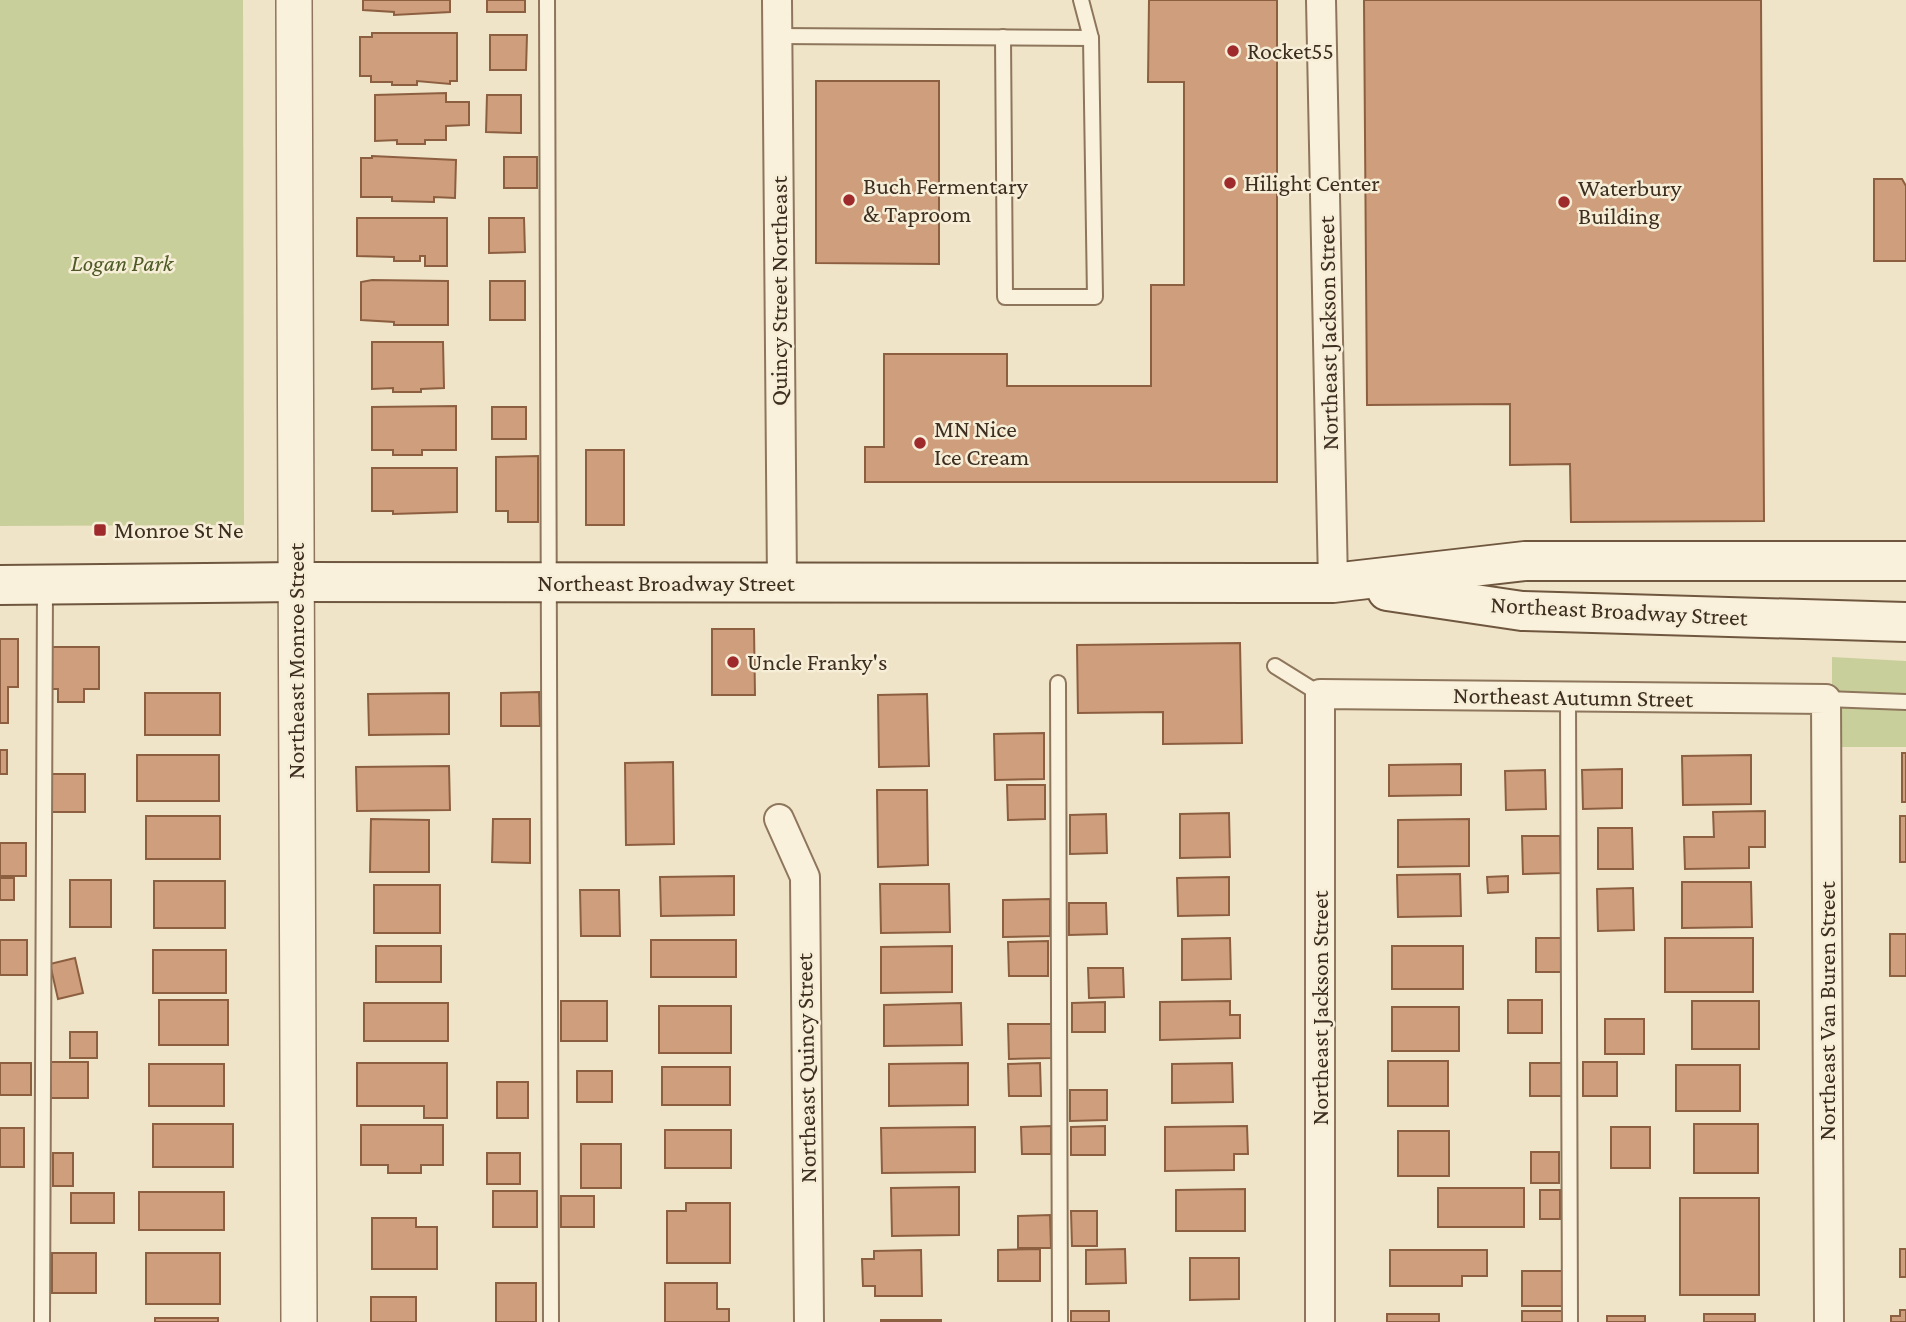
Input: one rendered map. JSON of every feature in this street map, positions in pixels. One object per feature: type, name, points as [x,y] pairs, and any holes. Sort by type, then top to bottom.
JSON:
[{"type":"main road","name":"Northeast Broadway Street","points":[[0,585],[295,582],[1333,583],[1525,561],[1906,561]]},
{"type":"main road","name":"Northeast Broadway Street","points":[[1333,583],[1522,611],[1906,622]]},
{"type":"street","name":"Northeast Monroe Street","points":[[294,0],[299,1322]]},
{"type":"street","name":"Quincy Street Northeast","points":[[777,0],[782,583]]},
{"type":"street","name":"Northeast Jackson Street","points":[[1321,0],[1333,583]]},
{"type":"street","name":"Northeast Jackson Street","points":[[1320,694],[1320,1322]]},
{"type":"street","name":"Northeast Autumn Street","points":[[1320,694],[1826,699]]},
{"type":"street","name":"Northeast Van Buren Street","points":[[1826,699],[1829,1322]]},
{"type":"street","name":"Northeast Quincy Street","points":[[779,819],[805,877],[809,1322]]},
{"type":"lane","points":[[547,0],[551,1322]]},
{"type":"lane","points":[[1003,37],[1005,298],[1095,298],[1090,37],[1081,0]]},
{"type":"lane","points":[[777,36],[1090,37]]},
{"type":"lane","points":[[43,1322],[45,585]]},
{"type":"lane","points":[[1275,666],[1320,694]]},
{"type":"lane","points":[[1058,684],[1060,1322]]},
{"type":"lane","points":[[1569,697],[1570,1322]]},
{"type":"lane","points":[[1826,699],[1906,702]]},
{"type":"green space","name":"Logan Park","points":[[0,0],[243,0],[244,525],[0,526]]},
{"type":"green space","points":[[1832,657],[1906,661],[1906,747],[1832,747]]},
{"type":"building","points":[[363,0],[450,0],[450,12],[394,15],[394,12],[363,10]]},
{"type":"building","points":[[487,0],[525,0],[525,12],[487,12]]},
{"type":"building","name":"Hilight Center","points":[[1149,0],[1277,0],[1277,482],[865,482],[865,447],[884,447],[884,354],[1007,354],[1007,386],[1151,386],[1151,285],[1184,285],[1184,82],[1148,82]]},
{"type":"building","name":"Waterbury Building","points":[[1364,0],[1761,0],[1764,521],[1571,522],[1570,464],[1510,465],[1510,404],[1367,405]]},
{"type":"building","points":[[372,33],[457,33],[457,81],[450,81],[450,84],[417,81],[417,85],[392,85],[392,82],[371,82],[371,76],[360,76],[360,37],[372,37]]},
{"type":"building","points":[[490,35],[527,35],[526,70],[490,70]]},
{"type":"building","points":[[816,81],[939,81],[939,264],[816,263]]},
{"type":"building","points":[[446,93],[446,102],[469,102],[469,125],[446,126],[446,140],[425,140],[425,144],[397,144],[397,140],[375,141],[375,95]]},
{"type":"building","points":[[487,95],[521,95],[521,133],[486,132]]},
{"type":"building","points":[[372,156],[456,160],[455,198],[434,197],[434,202],[392,201],[392,197],[361,197],[361,158]]},
{"type":"building","points":[[504,157],[537,157],[537,188],[504,188]]},
{"type":"building","points":[[1874,179],[1902,179],[1906,186],[1906,261],[1874,261]]},
{"type":"building","points":[[357,218],[447,218],[447,266],[425,266],[425,256],[420,256],[420,261],[394,261],[394,257],[357,256]]},
{"type":"building","points":[[489,218],[524,218],[525,252],[489,253]]},
{"type":"building","points":[[448,281],[448,325],[394,325],[394,322],[361,320],[361,282]]},
{"type":"building","points":[[490,281],[525,281],[525,320],[490,320]]},
{"type":"building","points":[[372,342],[443,342],[444,388],[421,389],[421,392],[393,392],[393,388],[372,389]]},
{"type":"building","points":[[456,406],[456,450],[422,450],[422,455],[393,455],[393,450],[372,450],[372,407]]},
{"type":"building","points":[[492,407],[526,407],[526,439],[492,439]]},
{"type":"building","points":[[586,450],[624,450],[624,525],[586,525]]},
{"type":"building","points":[[538,456],[538,522],[508,522],[508,511],[496,511],[496,457]]},
{"type":"building","points":[[372,468],[457,468],[457,512],[393,514],[393,511],[372,511]]},
{"type":"building","name":"Uncle Franky's","points":[[712,629],[754,629],[755,695],[712,695]]},
{"type":"building","points":[[0,639],[18,639],[18,687],[8,687],[8,723],[0,723]]},
{"type":"building","points":[[1240,643],[1242,743],[1163,744],[1163,712],[1078,713],[1077,645]]},
{"type":"building","points":[[52,647],[99,647],[99,689],[84,689],[84,702],[58,702],[58,689],[52,689]]},
{"type":"building","points":[[539,692],[540,726],[501,726],[501,693]]},
{"type":"building","points":[[145,693],[220,693],[220,735],[145,735]]},
{"type":"building","points":[[449,693],[449,734],[369,735],[368,694]]},
{"type":"building","points":[[927,694],[929,766],[879,767],[878,695]]},
{"type":"building","points":[[1044,733],[1044,779],[995,780],[994,734]]},
{"type":"building","points":[[0,750],[7,750],[7,774],[0,774]]},
{"type":"building","points":[[1902,753],[1906,753],[1906,802],[1902,802]]},
{"type":"building","points":[[137,755],[219,755],[219,801],[137,801]]},
{"type":"building","points":[[1751,755],[1751,804],[1683,805],[1682,756]]},
{"type":"building","points":[[673,762],[674,844],[626,845],[625,763]]},
{"type":"building","points":[[1461,764],[1461,795],[1389,796],[1389,765]]},
{"type":"building","points":[[449,766],[450,810],[357,811],[356,767]]},
{"type":"building","points":[[1622,769],[1622,808],[1583,809],[1582,770]]},
{"type":"building","points":[[1545,770],[1546,809],[1506,810],[1505,771]]},
{"type":"building","points":[[51,774],[85,774],[85,812],[51,812]]},
{"type":"building","points":[[1007,785],[1045,785],[1045,819],[1008,820]]},
{"type":"building","points":[[877,790],[927,790],[928,865],[878,867]]},
{"type":"building","points":[[1765,811],[1765,847],[1749,847],[1749,868],[1685,869],[1684,837],[1714,837],[1713,812]]},
{"type":"building","points":[[1229,813],[1230,857],[1180,858],[1180,814]]},
{"type":"building","points":[[1106,814],[1107,853],[1070,854],[1070,815]]},
{"type":"building","points":[[146,816],[220,816],[220,859],[146,859]]},
{"type":"building","points":[[1900,816],[1906,816],[1906,862],[1900,862]]},
{"type":"building","points":[[371,819],[429,820],[429,872],[370,872]]},
{"type":"building","points":[[493,819],[530,819],[530,863],[492,862]]},
{"type":"building","points":[[1469,819],[1469,866],[1398,867],[1398,820]]},
{"type":"building","points":[[1598,828],[1632,828],[1633,869],[1598,869]]},
{"type":"building","points":[[1522,836],[1560,836],[1561,873],[1523,874]]},
{"type":"building","points":[[0,843],[26,843],[26,876],[0,876]]},
{"type":"building","points":[[1460,874],[1461,916],[1398,917],[1397,875]]},
{"type":"building","points":[[734,876],[734,915],[661,916],[660,877]]},
{"type":"building","points":[[1508,876],[1508,892],[1488,893],[1487,877]]},
{"type":"building","points":[[1229,877],[1229,915],[1178,916],[1177,878]]},
{"type":"building","points":[[0,878],[14,878],[14,900],[0,900]]},
{"type":"building","points":[[70,880],[111,880],[111,927],[70,927]]},
{"type":"building","points":[[154,881],[225,881],[225,928],[154,928]]},
{"type":"building","points":[[1682,882],[1751,882],[1752,927],[1682,928]]},
{"type":"building","points":[[880,884],[949,884],[950,932],[881,933]]},
{"type":"building","points":[[374,885],[440,885],[440,933],[374,933]]},
{"type":"building","points":[[1633,888],[1634,930],[1598,931],[1597,889]]},
{"type":"building","points":[[580,890],[619,890],[620,936],[581,936]]},
{"type":"building","points":[[1050,899],[1050,936],[1003,937],[1003,900]]},
{"type":"building","points":[[1069,903],[1106,903],[1107,934],[1069,935]]},
{"type":"building","points":[[1890,934],[1906,934],[1906,976],[1890,976]]},
{"type":"building","points":[[1230,938],[1231,979],[1182,980],[1182,939]]},
{"type":"building","points":[[1536,938],[1562,938],[1562,972],[1536,972]]},
{"type":"building","points":[[1665,938],[1753,938],[1753,992],[1665,992]]},
{"type":"building","points":[[0,940],[27,940],[27,975],[0,975]]},
{"type":"building","points":[[651,940],[736,940],[736,977],[651,977]]},
{"type":"building","points":[[1048,941],[1048,976],[1009,976],[1008,942]]},
{"type":"building","points":[[376,946],[441,946],[441,982],[376,982]]},
{"type":"building","points":[[952,946],[952,992],[881,993],[881,947]]},
{"type":"building","points":[[1392,946],[1463,946],[1463,989],[1392,989]]},
{"type":"building","points":[[153,950],[226,950],[226,993],[153,993]]},
{"type":"building","points":[[75,958],[83,993],[58,999],[50,964]]},
{"type":"building","points":[[1088,968],[1123,968],[1124,997],[1089,998]]},
{"type":"building","points":[[159,1000],[228,1000],[228,1045],[159,1045]]},
{"type":"building","points":[[1508,1000],[1542,1000],[1542,1033],[1508,1033]]},
{"type":"building","points":[[561,1001],[607,1001],[607,1041],[561,1041]]},
{"type":"building","points":[[1230,1001],[1230,1015],[1240,1015],[1240,1038],[1160,1040],[1160,1002]]},
{"type":"building","points":[[1692,1001],[1759,1001],[1759,1049],[1692,1049]]},
{"type":"building","points":[[1105,1002],[1105,1032],[1072,1032],[1072,1003]]},
{"type":"building","points":[[364,1003],[448,1003],[448,1041],[364,1041]]},
{"type":"building","points":[[961,1003],[962,1045],[884,1046],[884,1005]]},
{"type":"building","points":[[659,1006],[731,1006],[731,1053],[659,1053]]},
{"type":"building","points":[[1392,1007],[1459,1007],[1459,1051],[1392,1051]]},
{"type":"building","points":[[1605,1019],[1644,1019],[1644,1054],[1605,1054]]},
{"type":"building","points":[[1008,1024],[1052,1024],[1052,1058],[1009,1059]]},
{"type":"building","points":[[70,1032],[97,1032],[97,1058],[70,1058]]},
{"type":"building","points":[[1388,1061],[1448,1061],[1448,1106],[1388,1106]]},
{"type":"building","points":[[51,1062],[88,1062],[88,1098],[51,1098]]},
{"type":"building","points":[[1583,1062],[1617,1062],[1617,1096],[1583,1096]]},
{"type":"building","points":[[0,1063],[31,1063],[31,1095],[0,1095]]},
{"type":"building","points":[[357,1063],[447,1063],[447,1118],[424,1118],[424,1106],[357,1106]]},
{"type":"building","points":[[968,1063],[968,1105],[889,1106],[889,1064]]},
{"type":"building","points":[[1040,1063],[1041,1096],[1009,1096],[1008,1064]]},
{"type":"building","points":[[1232,1063],[1233,1102],[1172,1103],[1172,1064]]},
{"type":"building","points":[[1530,1063],[1562,1063],[1562,1096],[1530,1096]]},
{"type":"building","points":[[149,1064],[224,1064],[224,1106],[149,1106]]},
{"type":"building","points":[[1676,1065],[1740,1065],[1740,1111],[1676,1111]]},
{"type":"building","points":[[662,1067],[730,1067],[730,1105],[662,1105]]},
{"type":"building","points":[[577,1071],[612,1071],[612,1102],[577,1102]]},
{"type":"building","points":[[497,1082],[528,1082],[528,1118],[497,1118]]},
{"type":"building","points":[[1070,1090],[1107,1090],[1107,1120],[1070,1121]]},
{"type":"building","points":[[153,1124],[233,1124],[233,1167],[153,1167]]},
{"type":"building","points":[[1694,1124],[1758,1124],[1758,1173],[1694,1173]]},
{"type":"building","points":[[361,1125],[443,1125],[443,1165],[421,1165],[421,1173],[388,1173],[388,1165],[361,1165]]},
{"type":"building","points":[[1051,1126],[1051,1154],[1022,1154],[1021,1127]]},
{"type":"building","points":[[1105,1126],[1105,1155],[1071,1155],[1071,1127]]},
{"type":"building","points":[[1247,1126],[1248,1154],[1234,1154],[1234,1170],[1165,1171],[1165,1127]]},
{"type":"building","points":[[975,1127],[975,1172],[882,1173],[881,1128]]},
{"type":"building","points":[[1611,1127],[1650,1127],[1650,1168],[1611,1168]]},
{"type":"building","points":[[0,1128],[24,1128],[24,1167],[0,1167]]},
{"type":"building","points":[[665,1130],[731,1130],[731,1168],[665,1168]]},
{"type":"building","points":[[1398,1131],[1449,1131],[1449,1176],[1398,1176]]},
{"type":"building","points":[[581,1144],[621,1144],[621,1188],[581,1188]]},
{"type":"building","points":[[1531,1152],[1559,1152],[1559,1183],[1531,1183]]},
{"type":"building","points":[[53,1153],[73,1153],[73,1186],[53,1186]]},
{"type":"building","points":[[487,1153],[520,1153],[520,1184],[487,1184]]},
{"type":"building","points":[[959,1187],[959,1235],[892,1236],[891,1188]]},
{"type":"building","points":[[1438,1188],[1524,1188],[1524,1227],[1438,1227]]},
{"type":"building","points":[[1245,1189],[1245,1231],[1176,1231],[1176,1190]]},
{"type":"building","points":[[1540,1190],[1560,1190],[1560,1219],[1540,1219]]},
{"type":"building","points":[[493,1191],[537,1191],[537,1227],[493,1227]]},
{"type":"building","points":[[139,1192],[224,1192],[224,1230],[139,1230]]},
{"type":"building","points":[[71,1193],[114,1193],[114,1223],[71,1223]]},
{"type":"building","points":[[561,1196],[594,1196],[594,1227],[561,1227]]},
{"type":"building","points":[[1680,1198],[1759,1198],[1759,1295],[1680,1295]]},
{"type":"building","points":[[686,1203],[730,1203],[730,1263],[667,1263],[667,1211],[686,1211]]},
{"type":"building","points":[[1071,1211],[1097,1211],[1097,1246],[1072,1246]]},
{"type":"building","points":[[1050,1215],[1051,1248],[1018,1248],[1018,1216]]},
{"type":"building","points":[[372,1218],[416,1218],[416,1227],[437,1227],[437,1269],[372,1269]]},
{"type":"building","points":[[1040,1249],[1040,1281],[998,1281],[998,1250]]},
{"type":"building","points":[[1125,1249],[1126,1283],[1086,1284],[1086,1250]]},
{"type":"building","points":[[1900,1249],[1906,1249],[1906,1277],[1900,1277]]},
{"type":"building","points":[[921,1250],[922,1296],[875,1296],[875,1286],[863,1286],[862,1259],[874,1259],[874,1251]]},
{"type":"building","points":[[1390,1250],[1487,1250],[1487,1276],[1462,1276],[1462,1286],[1390,1286]]},
{"type":"building","points":[[52,1253],[96,1253],[96,1293],[52,1293]]},
{"type":"building","points":[[146,1253],[220,1253],[220,1304],[146,1304]]},
{"type":"building","points":[[1190,1258],[1239,1258],[1239,1299],[1190,1300]]},
{"type":"building","points":[[1522,1271],[1562,1271],[1562,1306],[1522,1306]]},
{"type":"building","points":[[496,1283],[536,1283],[536,1322],[496,1322]]},
{"type":"building","points":[[665,1283],[717,1283],[717,1309],[729,1309],[729,1322],[665,1322]]},
{"type":"building","points":[[371,1297],[416,1297],[416,1322],[371,1322]]},
{"type":"building","points":[[1900,1310],[1906,1310],[1906,1322],[1891,1322],[1891,1316],[1900,1316]]},
{"type":"building","points":[[1071,1311],[1109,1311],[1109,1322],[1071,1322]]},
{"type":"building","points":[[1522,1311],[1562,1311],[1562,1322],[1522,1322]]},
{"type":"building","points":[[1387,1314],[1439,1314],[1439,1322],[1387,1322]]},
{"type":"building","points":[[1704,1314],[1755,1314],[1755,1322],[1704,1322]]},
{"type":"building","points":[[1607,1316],[1645,1316],[1645,1322],[1607,1322]]},
{"type":"building","points":[[155,1318],[218,1318],[218,1322],[155,1322]]},
{"type":"building","points":[[941,1320],[941,1322],[881,1322]]},
{"type":"place","name":"Rocket55","points":[[1233,51]]},
{"type":"place","name":"Hilight Center","points":[[1230,183]]},
{"type":"place","name":"Buch Fermentary & Taproom","points":[[849,200]]},
{"type":"place","name":"Waterbury Building","points":[[1564,202]]},
{"type":"place","name":"MN Nice Ice Cream","points":[[920,443]]},
{"type":"place","name":"Monroe St Ne","points":[[100,530]]},
{"type":"place","name":"Uncle Franky's","points":[[733,662]]}]
